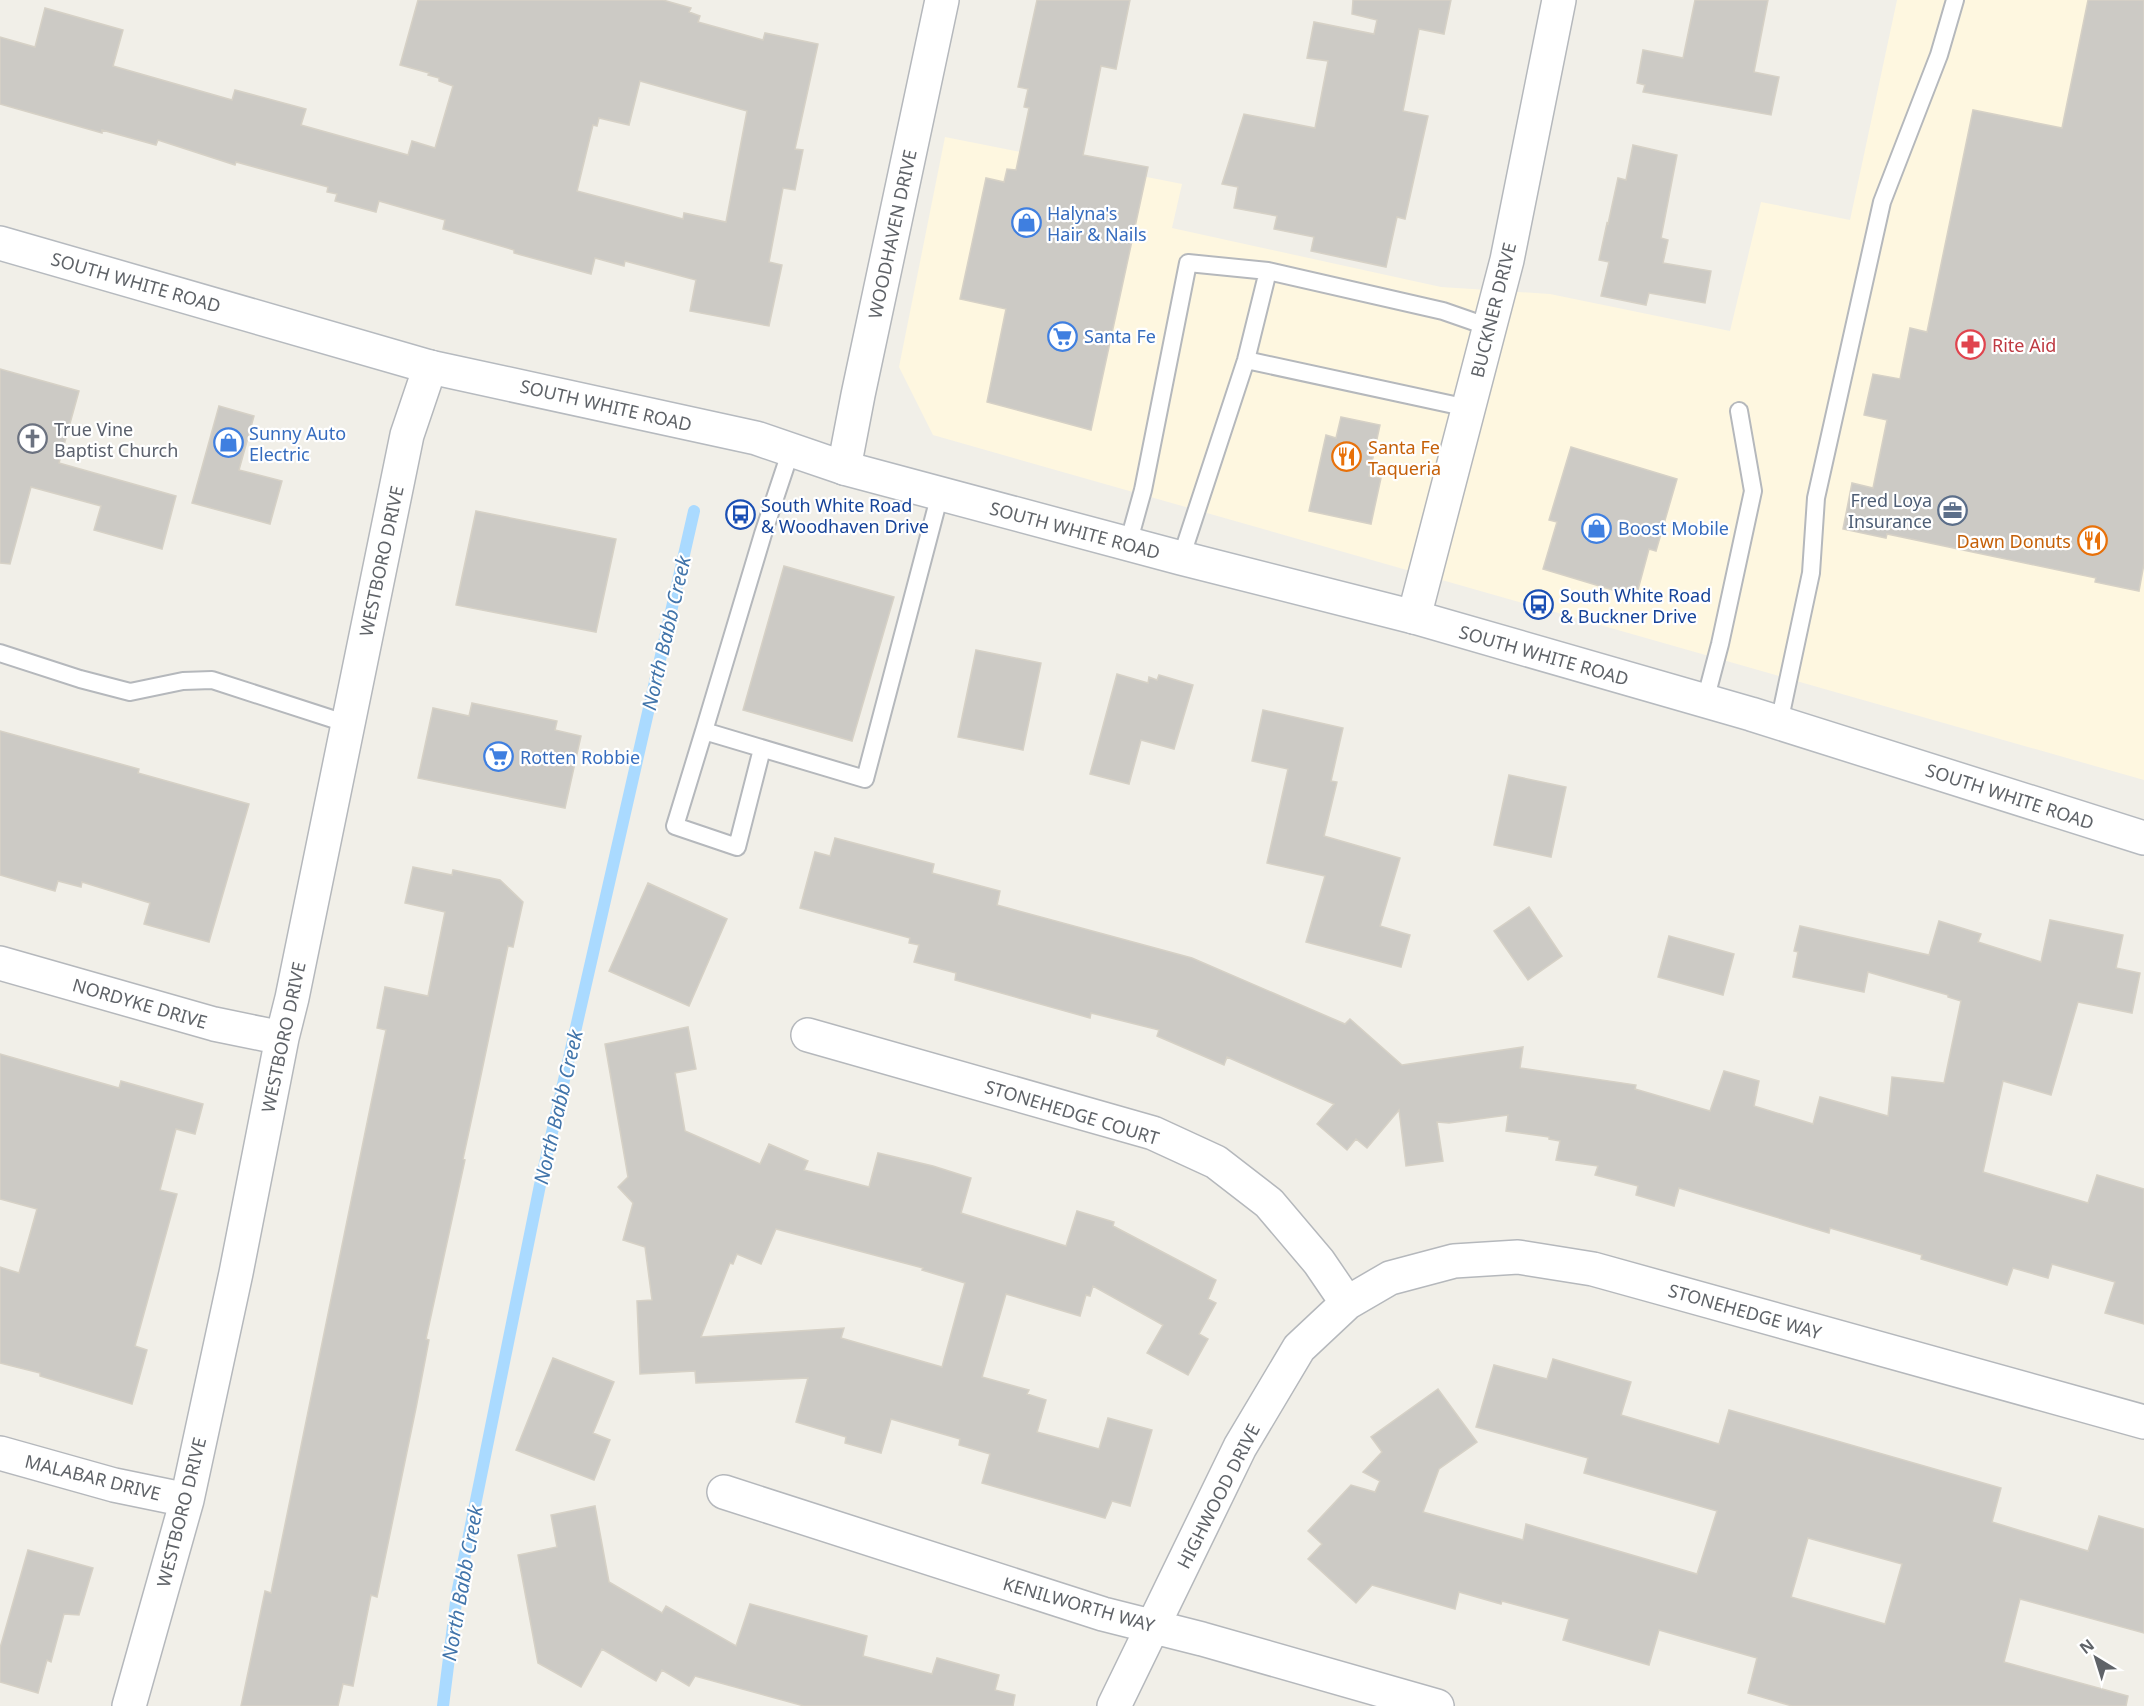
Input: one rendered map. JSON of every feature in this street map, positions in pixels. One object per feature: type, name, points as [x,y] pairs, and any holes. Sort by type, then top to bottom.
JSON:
[{"type":"street","name":"WOODHAVEN DRIVE","points":[[844,468],[942,0]]},
{"type":"street","name":"BUCKNER DRIVE","points":[[1414,617],[1507,260],[1559,0]]},
{"type":"street","name":"SOUTH WHITE ROAD","points":[[0,243],[430,367],[756,438],[844,468],[1181,558],[1414,617],[1779,723],[2144,838]]},
{"type":"street","name":"WESTBORO DRIVE","points":[[129,1706],[187,1500],[236,1273],[282,1038],[407,435],[430,367]]},
{"type":"street","name":"NORDYKE DRIVE","points":[[0,963],[214,1024],[282,1038]]},
{"type":"street","name":"STONEHEDGE COURT","points":[[808,1035],[1153,1133],[1216,1162],[1269,1203],[1319,1262],[1347,1303]]},
{"type":"street","name":"STONEHEDGE WAY","points":[[1347,1303],[1390,1278],[1454,1261],[1518,1257],[1593,1269],[2144,1422]]},
{"type":"street","name":"HIGHWOOD DRIVE","points":[[1114,1706],[1240,1447],[1299,1348],[1347,1303]]},
{"type":"street","name":"MALABAR DRIVE","points":[[0,1453],[114,1485],[187,1500]]},
{"type":"street","name":"KENILWORTH WAY","points":[[724,1492],[1103,1614],[1203,1639],[1437,1706]]},
{"type":"lane","points":[[1779,723],[1811,573],[1816,498],[1882,202],[1939,55],[1955,0]]},
{"type":"lane","points":[[1128,544],[1143,490],[1188,263],[1268,271],[1443,311],[1489,327]]},
{"type":"lane","points":[[1181,558],[1246,360],[1268,271]]},
{"type":"lane","points":[[1246,360],[1468,408]]},
{"type":"lane","points":[[1705,701],[1720,644],[1753,491],[1739,411]]},
{"type":"lane","points":[[762,749],[737,847],[675,826],[763,534],[792,450]]},
{"type":"lane","points":[[704,731],[865,778],[940,494]]},
{"type":"lane","points":[[0,653],[80,679],[130,692],[183,681],[212,680],[348,724]]},
{"type":"shaded area","points":[[1897,0],[2144,0],[2144,780],[933,435],[899,367],[945,137],[1182,184],[1172,228],[1441,287],[1550,294],[1730,331],[1761,202],[1850,220]]},
{"type":"building","points":[[418,0],[663,0],[691,8],[689,12],[700,16],[698,22],[763,40],[765,33],[818,44],[795,149],[803,150],[795,190],[783,188],[769,262],[782,265],[769,326],[690,311],[696,280],[625,261],[624,266],[595,258],[591,274],[514,253],[514,250],[443,229],[445,220],[379,201],[376,212],[335,201],[337,194],[327,192],[328,187],[236,162],[235,165],[158,140],[156,145],[102,130],[102,133],[0,104],[0,37],[35,47],[45,8],[123,30],[113,66],[232,100],[235,90],[306,109],[301,125],[408,155],[412,141],[435,148],[453,86],[439,81],[439,78],[428,75],[429,73],[400,65]],"holes":[[[640,81],[747,111],[726,222],[684,213],[683,219],[577,191],[593,125],[597,126],[599,118],[629,125]]]},
{"type":"building","points":[[1037,0],[1130,0],[1116,69],[1101,66],[1083,155],[1148,167],[1091,430],[987,402],[1006,309],[960,299],[986,178],[1004,182],[1007,169],[1016,170],[1029,108],[1024,107],[1028,89],[1018,87]]},
{"type":"building","points":[[1353,0],[1451,0],[1444,34],[1419,29],[1403,111],[1428,116],[1405,219],[1397,217],[1386,267],[1311,251],[1314,237],[1274,229],[1277,216],[1234,208],[1238,187],[1222,184],[1244,114],[1315,128],[1328,61],[1307,58],[1314,22],[1374,34],[1377,20],[1352,14]]},
{"type":"building","points":[[1695,0],[1768,0],[1754,72],[1779,77],[1771,115],[1643,92],[1645,85],[1637,83],[1643,50],[1683,58]]},
{"type":"building","points":[[2088,0],[2144,0],[2144,564],[2139,591],[2095,582],[2096,578],[1887,534],[1886,538],[1843,529],[1852,483],[1873,488],[1887,420],[1864,415],[1873,374],[1900,379],[1910,328],[1927,332],[1973,110],[2062,128]]},
{"type":"building","points":[[1633,145],[1677,155],[1661,238],[1668,240],[1663,263],[1711,271],[1705,303],[1649,293],[1646,305],[1601,296],[1609,262],[1599,260],[1618,178],[1626,180]]},
{"type":"building","name":"True Vine Baptist Church","points":[[0,369],[79,391],[59,463],[176,496],[162,549],[94,530],[101,506],[31,487],[10,564],[0,563]]},
{"type":"building","name":"Sunny Auto Electric","points":[[219,406],[254,416],[239,470],[282,481],[270,524],[192,503]]},
{"type":"building","name":"Santa Fe Taqueria","points":[[1341,417],[1380,425],[1369,476],[1381,478],[1371,524],[1309,511],[1326,435],[1336,438]]},
{"type":"building","points":[[1571,447],[1677,479],[1656,551],[1649,549],[1636,597],[1543,569],[1557,522],[1549,520]]},
{"type":"building","points":[[476,511],[616,539],[596,632],[456,605]]},
{"type":"building","points":[[784,566],[894,597],[852,741],[743,710]]},
{"type":"building","points":[[976,650],[1041,663],[1023,750],[958,737]]},
{"type":"building","points":[[1117,674],[1148,683],[1149,677],[1157,680],[1159,675],[1193,685],[1174,749],[1141,740],[1129,784],[1090,774]]},
{"type":"building","name":"Rotten Robbie","points":[[472,703],[557,721],[555,730],[581,736],[565,808],[418,778],[433,708],[469,716]]},
{"type":"building","points":[[1263,710],[1343,728],[1331,781],[1337,782],[1324,836],[1400,858],[1380,926],[1410,935],[1401,967],[1306,942],[1325,876],[1267,863],[1288,769],[1252,761]]},
{"type":"building","points":[[0,731],[139,769],[138,773],[249,804],[209,942],[144,924],[150,903],[82,882],[81,887],[58,881],[55,891],[0,875]]},
{"type":"building","points":[[1509,775],[1566,787],[1551,857],[1494,845]]},
{"type":"building","points":[[835,838],[934,864],[932,873],[1000,891],[997,905],[1192,958],[1345,1024],[1350,1019],[1402,1065],[1523,1047],[1520,1068],[1636,1085],[1635,1089],[1710,1111],[1724,1071],[1759,1081],[1754,1106],[1813,1124],[1820,1097],[1888,1116],[1892,1077],[1944,1083],[1961,1001],[1948,997],[1948,995],[1868,972],[1864,992],[1793,977],[1798,952],[1794,951],[1800,926],[1929,955],[1939,921],[1981,934],[1978,942],[2041,962],[2050,920],[2123,935],[2116,968],[2140,973],[2132,1013],[2078,1002],[2051,1095],[2003,1081],[1983,1172],[2088,1203],[2097,1175],[2144,1189],[2144,1324],[2105,1313],[2115,1282],[2052,1264],[2048,1278],[2013,1268],[2007,1285],[1921,1259],[1922,1255],[1830,1228],[1829,1233],[1679,1188],[1674,1206],[1636,1195],[1638,1186],[1595,1175],[1598,1166],[1556,1160],[1560,1141],[1549,1139],[1549,1137],[1506,1131],[1508,1115],[1449,1123],[1437,1122],[1443,1161],[1406,1166],[1399,1110],[1367,1148],[1356,1139],[1347,1150],[1317,1124],[1334,1104],[1227,1057],[1224,1065],[1157,1036],[1159,1030],[1091,1013],[1090,1018],[955,980],[956,973],[914,962],[919,945],[909,943],[910,938],[800,908],[815,852],[830,856]]},
{"type":"building","points":[[413,867],[452,875],[453,870],[500,880],[523,902],[513,947],[508,946],[426,1339],[429,1340],[377,1597],[371,1595],[353,1686],[343,1684],[338,1706],[241,1706],[265,1591],[271,1593],[386,1030],[377,1028],[385,987],[428,996],[445,912],[405,903]]},
{"type":"building","points":[[648,883],[727,919],[689,1006],[609,971]]},
{"type":"building","points":[[1529,907],[1562,956],[1528,980],[1494,931]]},
{"type":"building","points":[[1669,936],[1734,954],[1723,995],[1658,977]]},
{"type":"building","points":[[688,1027],[696,1069],[675,1073],[685,1131],[760,1164],[769,1144],[808,1161],[804,1170],[869,1187],[878,1153],[933,1166],[971,1178],[961,1213],[1066,1246],[1077,1211],[1114,1222],[1113,1226],[1216,1280],[1208,1299],[1216,1303],[1199,1334],[1208,1339],[1188,1375],[1147,1353],[1163,1325],[1093,1286],[1090,1296],[1086,1295],[1080,1316],[1006,1294],[982,1377],[1029,1390],[1027,1394],[1046,1400],[1037,1432],[1099,1449],[1108,1418],[1152,1430],[1130,1506],[1112,1501],[1105,1518],[982,1483],[990,1454],[959,1445],[960,1439],[891,1419],[881,1453],[845,1443],[846,1437],[796,1422],[808,1378],[696,1383],[695,1371],[640,1374],[637,1301],[652,1300],[645,1247],[623,1240],[633,1203],[618,1187],[628,1177],[605,1044]],"holes":[[[776,1229],[923,1268],[922,1270],[965,1283],[942,1367],[841,1338],[844,1328],[701,1337],[730,1263],[733,1264],[737,1254],[761,1264]]]},
{"type":"building","points":[[0,1054],[119,1088],[121,1081],[203,1104],[195,1134],[176,1129],[160,1190],[177,1194],[135,1346],[147,1350],[132,1404],[40,1376],[40,1373],[0,1363],[0,1267],[19,1273],[37,1209],[0,1199]]},
{"type":"building","points":[[553,1358],[614,1382],[593,1433],[610,1440],[594,1480],[516,1450]]},
{"type":"building","points":[[1553,1359],[1631,1382],[1621,1415],[1719,1444],[1729,1410],[2001,1488],[1992,1522],[2088,1551],[2099,1516],[2144,1529],[2144,1633],[2020,1599],[2004,1662],[2128,1696],[2126,1706],[1792,1706],[1748,1693],[1757,1658],[1659,1630],[1649,1665],[1563,1640],[1569,1619],[1459,1592],[1455,1609],[1372,1585],[1356,1603],[1308,1559],[1322,1544],[1308,1531],[1351,1485],[1375,1492],[1380,1481],[1363,1472],[1382,1452],[1371,1437],[1438,1389],[1477,1442],[1439,1469],[1423,1512],[1523,1540],[1526,1524],[1697,1574],[1717,1511],[1584,1473],[1588,1458],[1476,1427],[1494,1365],[1547,1379]],"holes":[[[1808,1538],[1902,1564],[1885,1624],[1791,1597]]]},
{"type":"building","points":[[595,1506],[609,1582],[662,1613],[666,1606],[736,1646],[750,1604],[867,1636],[863,1656],[932,1674],[937,1658],[999,1675],[995,1690],[1015,1695],[1013,1706],[804,1706],[695,1676],[689,1686],[662,1670],[656,1681],[602,1649],[581,1687],[538,1663],[518,1555],[557,1547],[551,1515]]},
{"type":"building","points":[[28,1550],[93,1568],[79,1615],[64,1614],[51,1662],[47,1660],[38,1693],[0,1682],[0,1648]]},
{"type":"waterway","name":"North Babb Creek","points":[[443,1706],[457,1594],[540,1185],[694,511]]},
{"type":"place","name":"Halyna's Hair & Nails","points":[[1026,223]]},
{"type":"place","name":"Santa Fe","points":[[1063,336]]},
{"type":"place","name":"Rite Aid","points":[[1971,345]]},
{"type":"place","name":"True Vine Baptist Church","points":[[33,439]]},
{"type":"place","name":"Sunny Auto Electric","points":[[228,443]]},
{"type":"place","name":"Santa Fe Taqueria","points":[[1347,457]]},
{"type":"place","name":"Fred Loya Insurance","points":[[1953,510]]},
{"type":"place","name":"South White Road & Woodhaven Drive","points":[[740,515]]},
{"type":"place","name":"Boost Mobile","points":[[1597,528]]},
{"type":"place","name":"Dawn Donuts","points":[[2092,541]]},
{"type":"place","name":"South White Road & Buckner Drive","points":[[1539,605]]},
{"type":"place","name":"Rotten Robbie","points":[[499,757]]}]
